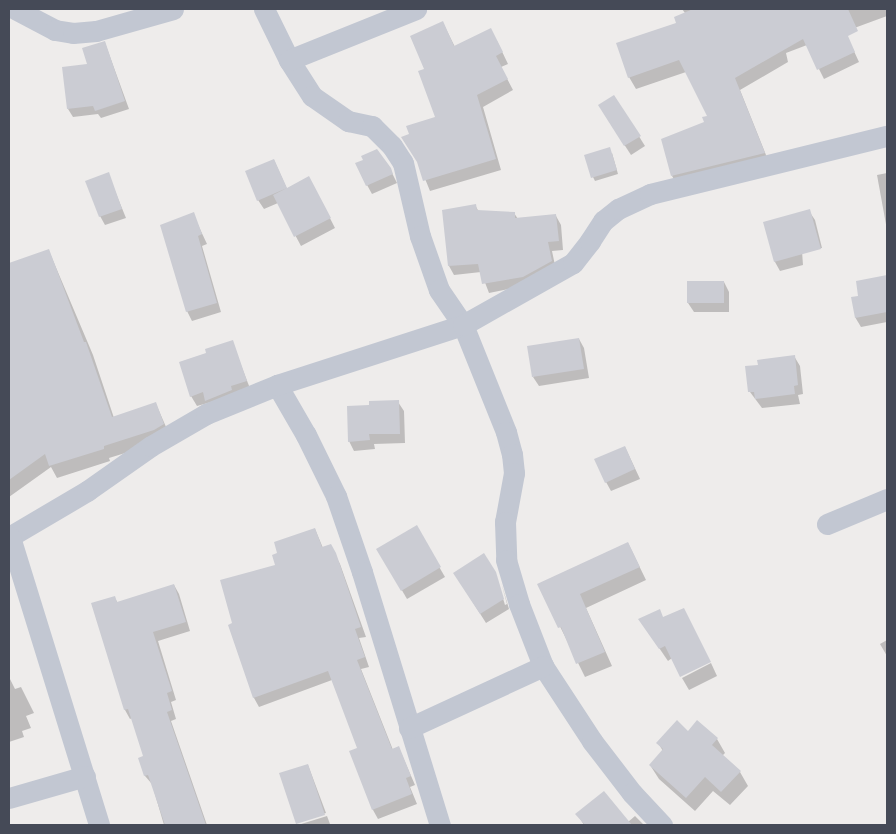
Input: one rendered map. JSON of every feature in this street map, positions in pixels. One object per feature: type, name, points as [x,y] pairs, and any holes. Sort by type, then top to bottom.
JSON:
[{"type":"street","points":[[15,9],[55,30],[73,33],[96,32],[173,9]]},
{"type":"street","points":[[264,9],[289,60],[312,96],[348,121],[372,126],[392,146],[403,162],[420,236],[439,290],[463,325],[506,432],[512,454],[514,473],[505,522],[506,560],[519,604],[543,666],[592,741],[632,793],[662,825]]},
{"type":"street","points":[[289,60],[416,9]]},
{"type":"street","points":[[99,825],[9,537],[87,490],[151,446],[206,414],[276,385],[463,325],[573,263],[603,221],[618,209],[650,194],[887,136]]},
{"type":"street","points":[[276,385],[306,435],[336,496],[362,572],[440,825]]},
{"type":"street","points":[[827,524],[887,499]]},
{"type":"street","points":[[409,728],[543,666]]},
{"type":"street","points":[[9,798],[85,776]]},
{"type":"building","points":[[693,9],[848,9],[858,31],[848,36],[855,52],[817,70],[803,39],[735,78],[765,153],[671,176],[661,139],[704,122],[702,117],[707,116],[679,60],[628,78],[616,43],[676,23],[674,17]]},
{"type":"building","points":[[443,21],[454,46],[491,28],[503,52],[496,56],[508,79],[477,95],[496,159],[423,181],[417,162],[401,137],[409,134],[406,126],[435,117],[418,71],[424,69],[410,36]]},
{"type":"building","points":[[105,41],[125,101],[95,111],[93,106],[67,109],[62,67],[87,64],[82,48]]},
{"type":"building","points":[[614,95],[641,136],[624,146],[598,105]]},
{"type":"building","points":[[610,147],[617,170],[591,178],[584,155]]},
{"type":"building","points":[[377,149],[391,168],[393,174],[366,186],[355,163],[363,160],[361,156]]},
{"type":"building","points":[[274,159],[287,188],[257,201],[245,171]]},
{"type":"building","points":[[109,172],[122,209],[99,217],[85,181]]},
{"type":"building","points":[[309,176],[331,218],[294,237],[273,195]]},
{"type":"building","points":[[476,204],[477,210],[515,212],[515,218],[556,214],[559,241],[548,242],[552,261],[523,277],[482,284],[478,264],[448,266],[442,210]]},
{"type":"building","points":[[810,209],[821,249],[774,262],[763,222]]},
{"type":"building","points":[[194,212],[202,234],[198,236],[217,303],[186,312],[160,225]]},
{"type":"building","points":[[49,249],[84,342],[86,342],[112,417],[156,402],[164,424],[154,430],[104,446],[104,449],[49,466],[45,454],[9,480],[9,263]]},
{"type":"building","points":[[887,275],[887,312],[855,318],[851,297],[858,296],[856,281]]},
{"type":"building","points":[[687,281],[724,281],[724,303],[687,303]]},
{"type":"building","points":[[579,338],[584,369],[532,377],[527,346]]},
{"type":"building","points":[[233,340],[247,381],[231,386],[232,390],[205,401],[203,392],[190,397],[179,362],[206,353],[205,349]]},
{"type":"building","points":[[795,355],[798,385],[794,386],[795,394],[755,399],[754,392],[748,392],[745,366],[758,365],[757,360]]},
{"type":"building","points":[[399,400],[400,434],[369,434],[370,440],[348,442],[347,406],[369,405],[369,401]]},
{"type":"building","points":[[625,446],[635,469],[605,483],[594,459]]},
{"type":"building","points":[[417,525],[441,567],[401,591],[376,549]]},
{"type":"building","points":[[315,528],[322,547],[331,544],[336,553],[361,627],[355,629],[365,657],[357,660],[392,749],[399,746],[411,776],[406,778],[412,794],[372,810],[349,751],[357,748],[328,671],[253,698],[228,625],[232,623],[220,580],[275,565],[272,555],[277,553],[274,542]]},
{"type":"building","points":[[628,542],[640,567],[580,594],[605,652],[576,664],[561,627],[558,628],[537,584]]},
{"type":"building","points":[[484,553],[496,572],[504,599],[480,614],[453,573]]},
{"type":"building","points":[[174,584],[186,622],[153,632],[172,691],[167,693],[172,710],[167,712],[206,825],[165,825],[148,775],[144,776],[138,758],[143,756],[128,709],[124,710],[91,603],[115,596],[117,602]]},
{"type":"building","points":[[684,608],[711,662],[680,677],[665,646],[659,649],[638,619],[660,609],[663,617]]},
{"type":"building","points":[[677,720],[688,731],[697,720],[718,738],[712,745],[741,771],[721,792],[705,777],[686,798],[649,765],[663,749],[656,743]]},
{"type":"building","points":[[308,764],[325,815],[296,824],[279,773]]},
{"type":"building","points":[[604,791],[632,825],[585,825],[575,814]]}]
